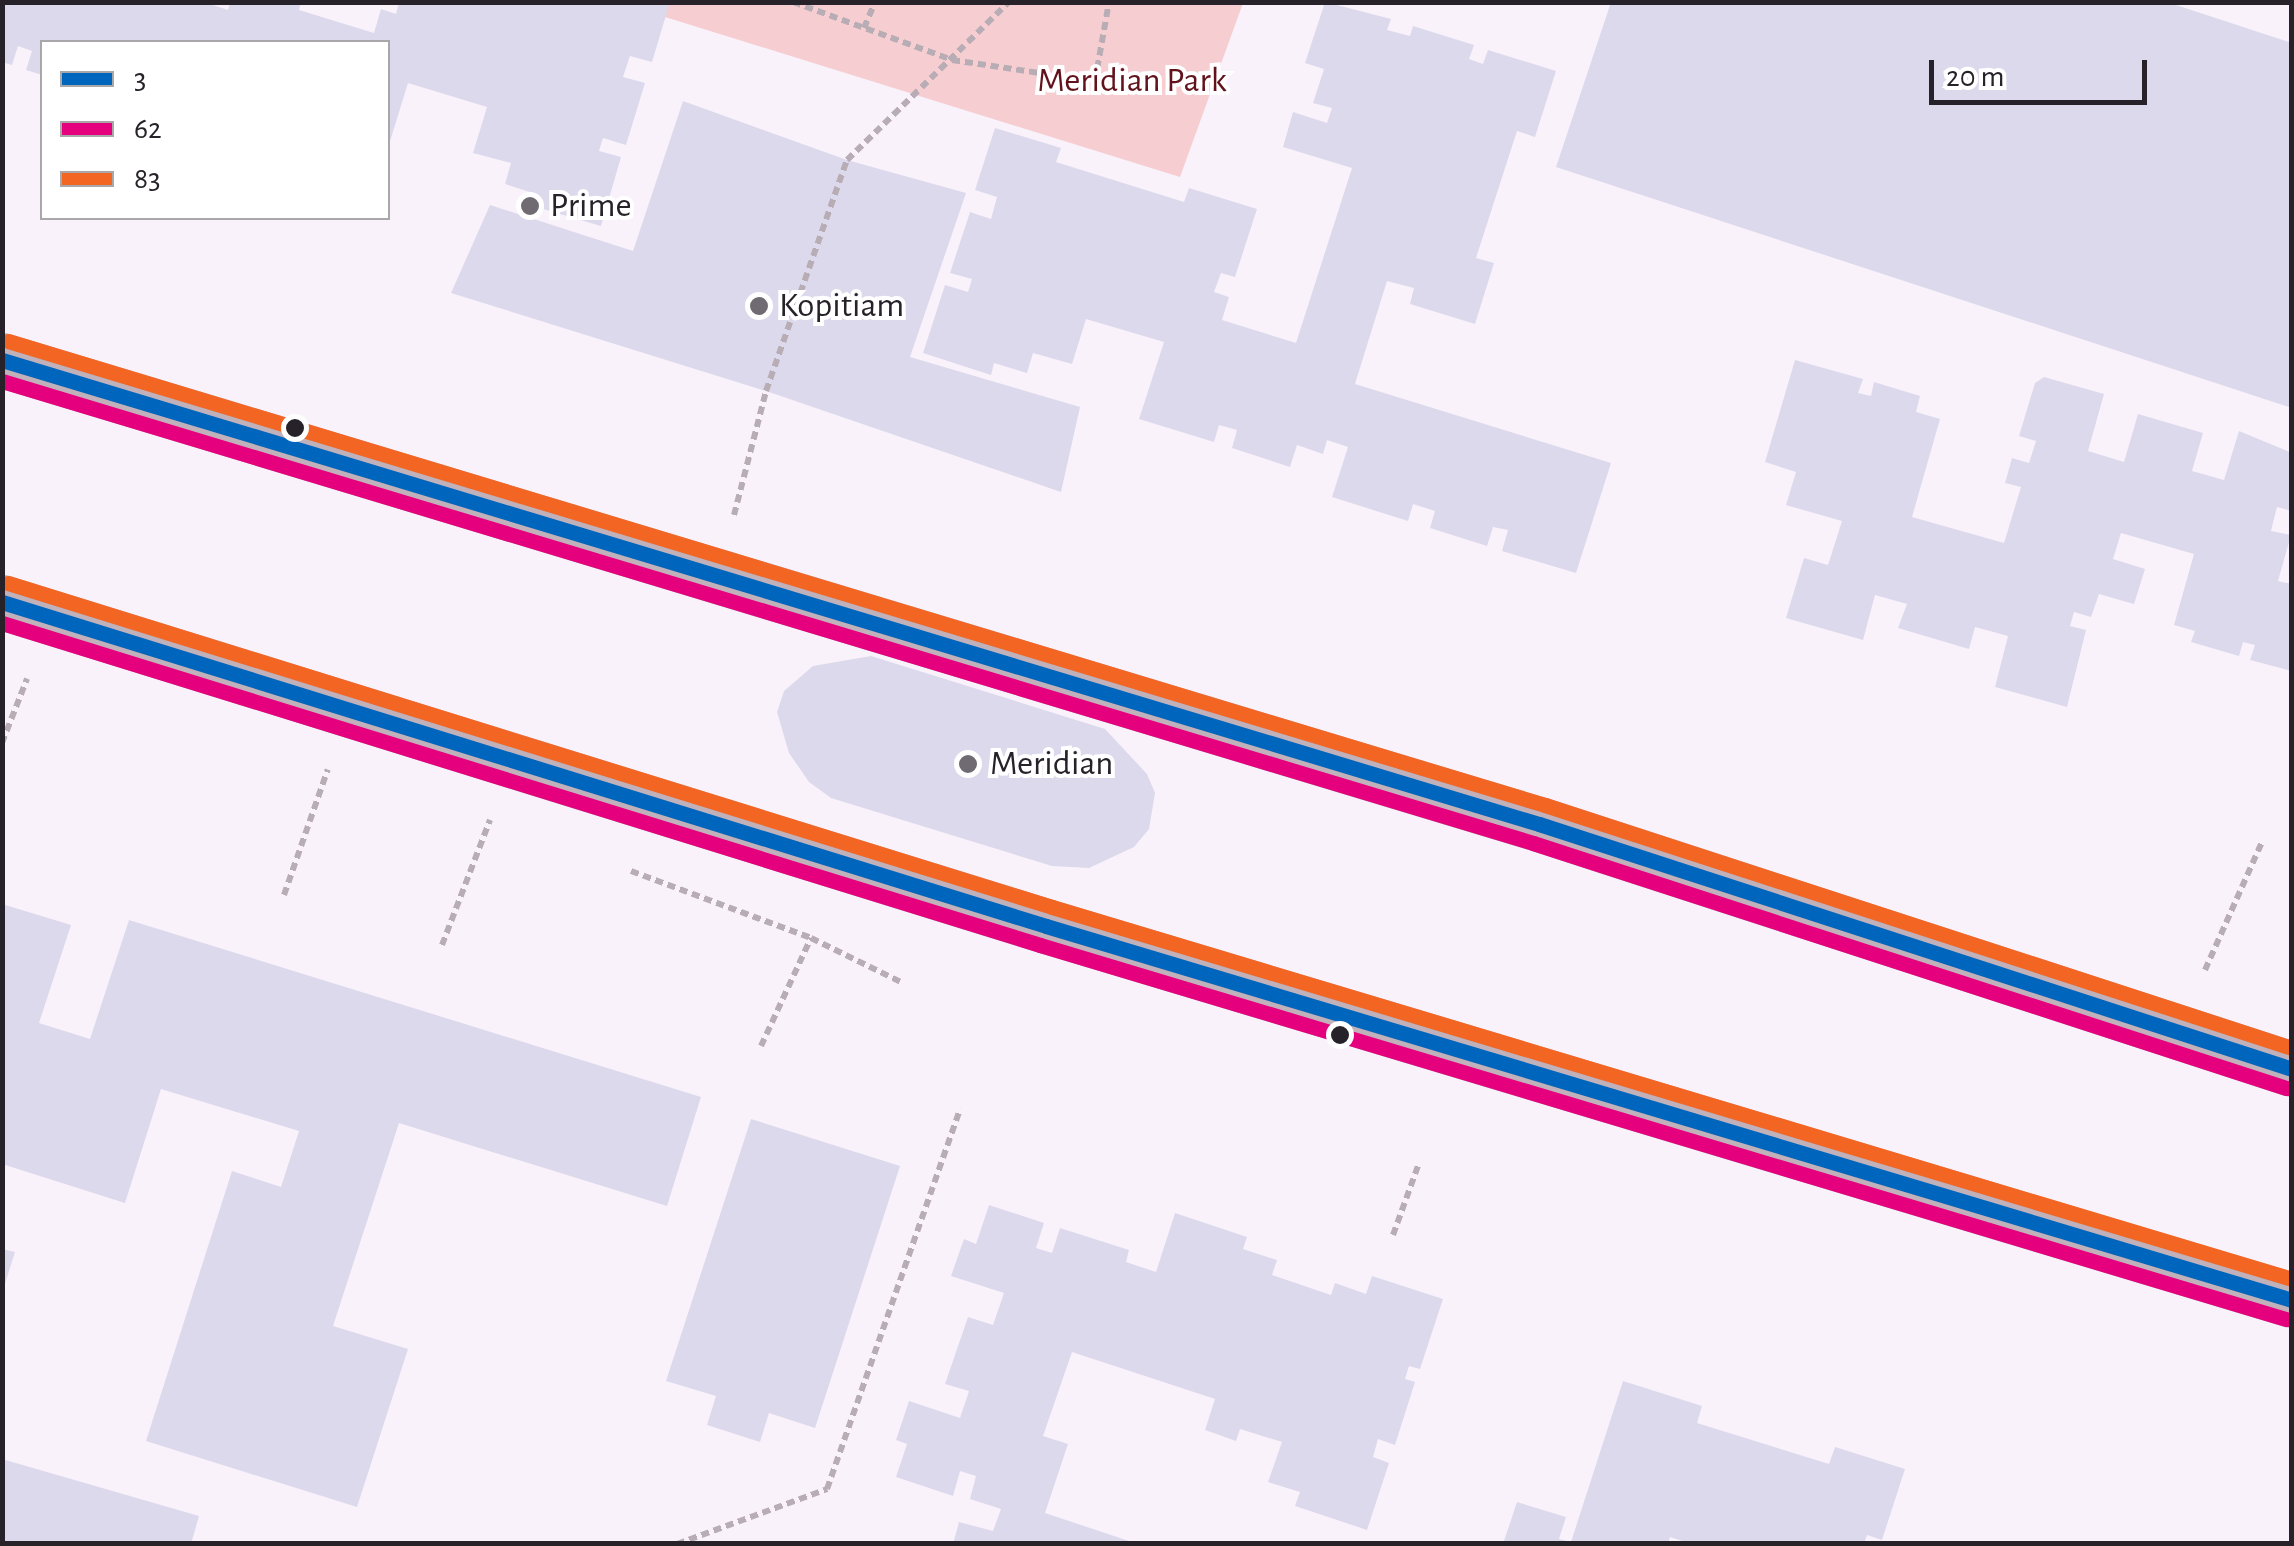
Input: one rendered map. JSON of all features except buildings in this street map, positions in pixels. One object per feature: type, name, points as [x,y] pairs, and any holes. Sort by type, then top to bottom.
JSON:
[{"type":"street","points":[[2,360],[1539,824],[2292,1069]]},
{"type":"street","points":[[2,602],[1046,926],[2292,1300]]},
{"type":"path","points":[[792,2],[952,60],[1095,81],[1109,2]]},
{"type":"path","points":[[864,28],[875,2]]},
{"type":"path","points":[[734,516],[766,391],[848,160],[1009,2]]},
{"type":"path","points":[[284,896],[331,762]]},
{"type":"path","points":[[442,945],[491,818]]},
{"type":"path","points":[[2206,970],[2263,840]]},
{"type":"path","points":[[761,1046],[811,938]]},
{"type":"path","points":[[677,1544],[826,1489],[960,1109]]},
{"type":"path","points":[[1394,1235],[1419,1163]]},
{"type":"green space","name":"Meridian Park","points":[[620,3],[1243,3],[1180,177]]},
{"type":"transit line","name":"83","points":[[8,341],[1545,805],[2292,1048]]},
{"type":"transit line","name":"3","points":[[2,360],[1539,824],[2292,1069]]},
{"type":"transit line","name":"62","points":[[2,381],[1533,843],[2286,1088]]},
{"type":"transit line","name":"83","points":[[8,583],[1052,907],[2292,1279]]},
{"type":"transit line","name":"3","points":[[2,602],[1046,926],[2292,1300]]},
{"type":"transit line","name":"62","points":[[2,623],[1040,945],[2286,1319]]},
{"type":"place","name":"Prime","points":[[530,206]]},
{"type":"place","name":"Kopitiam","points":[[759,306]]},
{"type":"place","name":"Meridian","points":[[968,764]]}]
